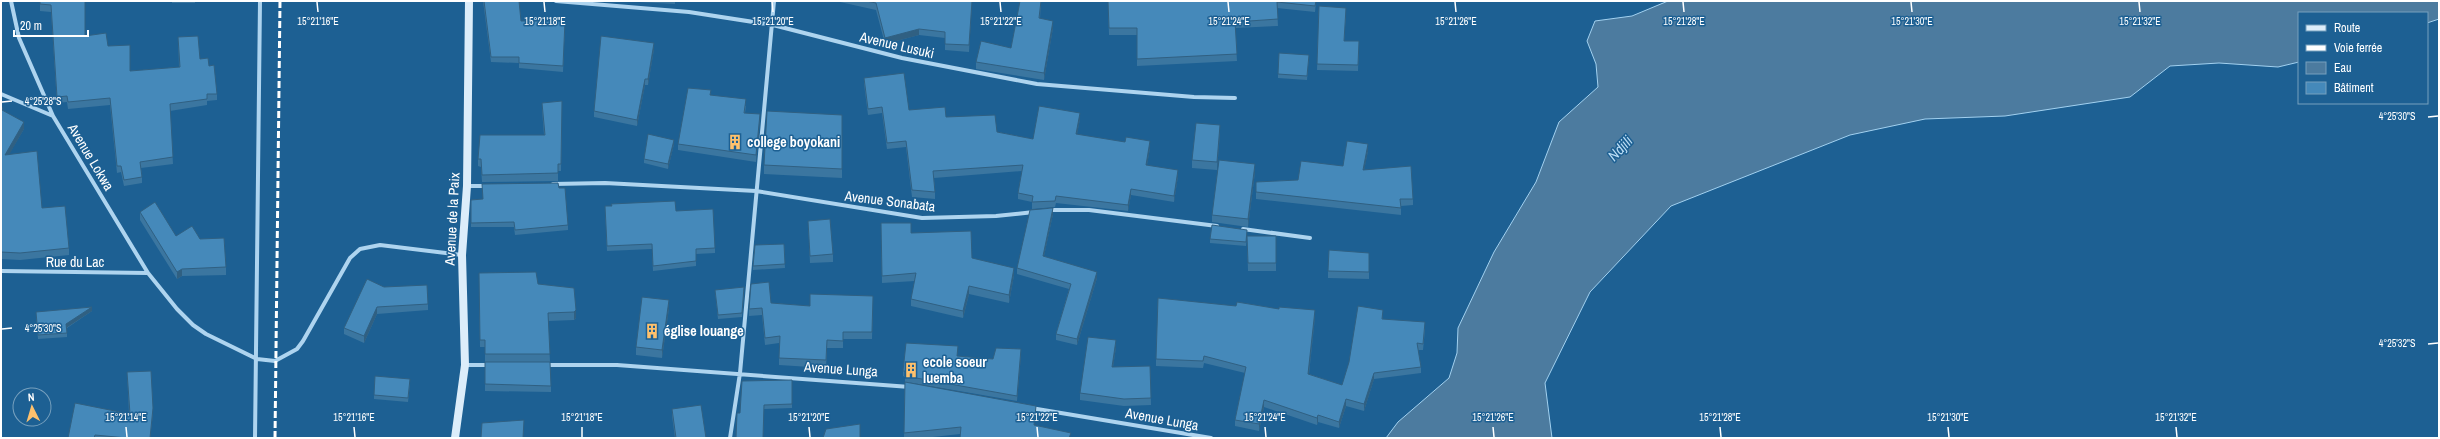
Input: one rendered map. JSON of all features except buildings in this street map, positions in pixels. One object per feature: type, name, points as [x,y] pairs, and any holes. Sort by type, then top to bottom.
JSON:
[{"type":"street","name":"Avenue Lokwa","points":[[11,1],[19,38],[53,116],[148,273],[194,325],[258,359]]},
{"type":"street","points":[[255,438],[258,359],[256,294],[260,1]]},
{"type":"street","name":"Avenue de la Paix","points":[[455,438],[466,365],[462,255],[467,186],[469,1]]},
{"type":"street","name":"Avenue Lusuki","points":[[556,1],[689,12],[773,25],[902,58],[998,78],[1037,84],[1194,97],[1235,98]]},
{"type":"street","points":[[730,438],[740,373],[774,1]]},
{"type":"street","points":[[1,94],[53,116]]},
{"type":"street","name":"Avenue Sonabata","points":[[544,184],[605,183],[756,191],[922,218],[996,216],[1066,209],[1089,210],[1223,227]]},
{"type":"street","points":[[467,186],[490,186]]},
{"type":"street","points":[[1238,229],[1310,238]]},
{"type":"street","points":[[258,359],[275,360],[297,349],[304,341],[350,258],[360,249],[380,245],[462,255]]},
{"type":"street","name":"Rue du Lac","points":[[1,271],[148,273]]},
{"type":"street","points":[[466,365],[497,365]]},
{"type":"street","name":"Avenue Lunga","points":[[537,365],[617,365],[896,384],[919,388]]},
{"type":"street","name":"Avenue Lunga","points":[[1027,407],[1211,438]]},
{"type":"water","name":"Ndjili","points":[[1668,1],[2439,1],[2439,19],[2428,23],[2428,12],[2298,12],[2298,62],[2278,67],[2219,63],[2170,66],[2130,97],[2005,116],[1925,119],[1850,135],[1671,206],[1590,292],[1545,383],[1552,438],[1386,438],[1398,422],[1449,378],[1457,353],[1458,328],[1494,252],[1536,182],[1559,122],[1598,87],[1596,64],[1587,41],[1595,21],[1632,16]]},
{"type":"railway","points":[[275,438],[280,1]]},
{"type":"place","name":"college boyokani","points":[[735,142]]},
{"type":"place","name":"église louange","points":[[652,331]]},
{"type":"place","name":"ecole soeur luemba","points":[[911,370]]}]
